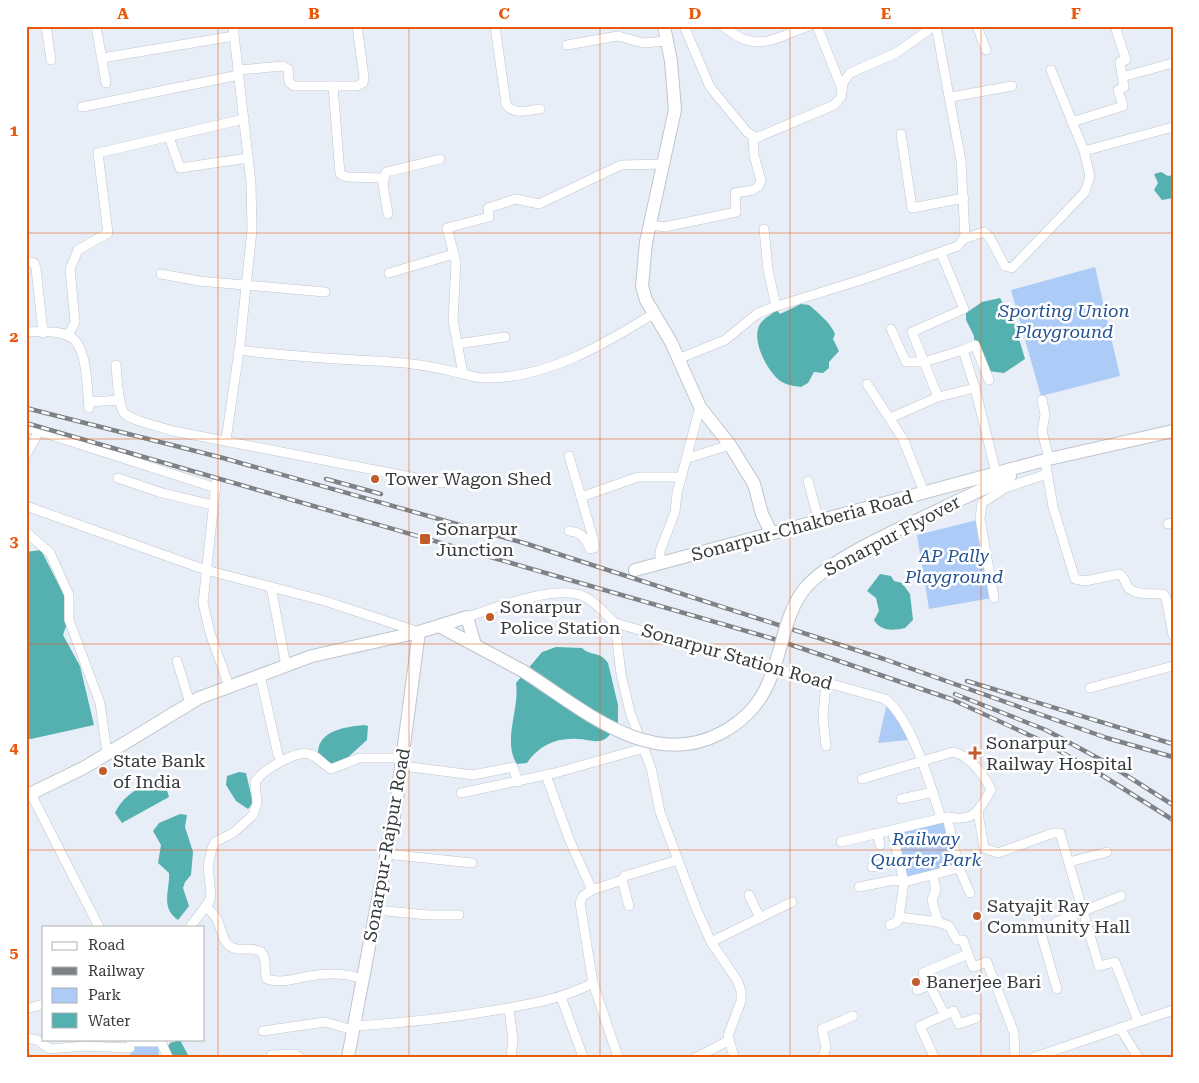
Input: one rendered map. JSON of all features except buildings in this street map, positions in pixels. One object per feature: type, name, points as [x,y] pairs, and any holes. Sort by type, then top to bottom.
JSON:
[{"type":"main road","points":[[664,26],[676,110],[650,225],[642,286],[646,300],[671,342],[700,408],[730,445],[754,484],[762,514],[771,532]]},
{"type":"main road","name":"Sonarpur Flyover","points":[[439,626],[523,671],[606,723],[637,739],[653,744],[676,745],[698,742],[712,738],[744,717],[762,696],[771,677],[796,604],[814,579],[840,560],[1004,478],[1094,454],[1121,442],[1173,431]]},
{"type":"main road","name":"Sonarpur-Chakberia Road","points":[[635,570],[996,473],[1047,466]]},
{"type":"main road","points":[[28,795],[87,766],[190,703],[228,686],[312,656],[419,632],[467,617],[475,645]]},
{"type":"main road","name":"Sonarpur-Rajpur Road","points":[[348,1057],[403,762],[419,632]]},
{"type":"street","points":[[46,26],[51,60]]},
{"type":"street","points":[[96,26],[106,83]]},
{"type":"street","points":[[82,107],[239,73],[283,66],[288,69],[289,82],[294,86],[357,86],[363,83],[357,26]]},
{"type":"street","points":[[495,26],[506,104],[516,112],[540,109]]},
{"type":"street","points":[[678,359],[725,340],[757,314],[776,306],[958,246],[963,239],[964,198],[961,161],[935,26],[896,52],[850,73],[845,79],[841,97],[834,105],[761,138],[753,137],[747,132],[710,86],[684,26]]},
{"type":"street","points":[[723,26],[736,37],[754,43],[809,26]]},
{"type":"street","points":[[817,26],[842,89]]},
{"type":"street","points":[[977,26],[986,50]]},
{"type":"street","points":[[1072,122],[1123,106],[1118,90],[1124,87],[1120,62],[1126,60],[1115,26]]},
{"type":"street","points":[[102,58],[234,31],[248,158],[252,230],[239,350],[226,440]]},
{"type":"street","points":[[567,46],[618,36],[643,43],[667,41]]},
{"type":"street","points":[[1122,77],[1173,63]]},
{"type":"street","points":[[963,239],[984,232],[990,238],[1005,266],[1012,268],[1086,192],[1090,176],[1084,151],[1051,70]]},
{"type":"street","points":[[333,86],[340,174],[346,177],[383,178]]},
{"type":"street","points":[[950,97],[1012,86]]},
{"type":"street","points":[[68,336],[75,322],[70,269],[78,250],[108,233],[98,153],[244,119]]},
{"type":"street","points":[[1084,151],[1173,127]]},
{"type":"street","points":[[901,134],[912,208],[964,198]]},
{"type":"street","points":[[169,137],[180,168],[248,158]]},
{"type":"street","points":[[650,225],[665,227],[736,212],[735,193],[753,190],[758,187],[761,181],[754,155],[753,137]]},
{"type":"street","points":[[388,214],[383,178],[386,172],[391,169],[440,159]]},
{"type":"street","points":[[463,374],[453,320],[456,274],[454,254],[447,228],[489,217],[488,208],[516,199],[538,204],[621,166],[664,164]]},
{"type":"street","points":[[764,229],[768,270],[776,306]]},
{"type":"street","points":[[938,396],[912,332],[964,309],[941,253]]},
{"type":"street","points":[[388,273],[454,254]]},
{"type":"street","points":[[26,261],[34,263],[36,268],[43,332]]},
{"type":"street","points":[[161,274],[199,281],[325,292]]},
{"type":"street","points":[[239,350],[339,360],[392,362],[483,378],[501,377],[558,364],[591,350],[653,314]]},
{"type":"street","points":[[891,329],[906,362],[924,362],[975,345],[989,380]]},
{"type":"street","points":[[26,332],[43,332],[68,336],[79,344],[84,357],[89,405],[120,400]]},
{"type":"street","points":[[457,344],[505,337]]},
{"type":"street","points":[[962,350],[975,388],[996,473]]},
{"type":"street","points":[[116,365],[120,400],[124,413],[130,417],[173,431],[442,483]]},
{"type":"street","points":[[867,384],[902,438],[924,492]]},
{"type":"street","points":[[890,418],[938,396],[975,388]]},
{"type":"street","points":[[1042,400],[1046,415],[1042,431],[1053,507],[1074,579],[1085,581],[1119,574],[1124,577],[1128,588],[1133,592],[1169,596],[1173,635]]},
{"type":"street","points":[[660,564],[660,551],[674,512],[681,477],[688,458],[700,408]]},
{"type":"street","points":[[26,427],[216,485],[203,603],[207,623],[228,686]]},
{"type":"street","points":[[26,455],[40,431]]},
{"type":"street","points":[[688,458],[730,445]]},
{"type":"street","points":[[569,456],[594,538],[594,548],[590,549],[585,538],[577,531],[569,531]]},
{"type":"street","points":[[994,598],[980,520],[982,503],[1005,488],[1047,466]]},
{"type":"street","points":[[581,497],[638,477],[681,477]]},
{"type":"street","points":[[118,478],[159,492],[214,505]]},
{"type":"street","points":[[808,481],[818,521]]},
{"type":"street","points":[[26,506],[206,570],[325,600],[419,632]]},
{"type":"street","points":[[26,532],[50,553],[69,595],[69,620],[100,703],[107,753]]},
{"type":"street","points":[[270,587],[286,666]]},
{"type":"street","name":"Sonarpur Station Road","points":[[467,617],[530,597],[568,594],[586,598],[615,623],[872,694],[894,705],[922,762],[944,817],[959,868],[970,893]]},
{"type":"street","points":[[615,623],[621,674],[630,712],[644,748],[660,812],[712,942],[737,980],[741,991],[741,1001],[729,1032],[728,1041],[734,1057]]},
{"type":"street","points":[[177,661],[190,703]]},
{"type":"street","points":[[1090,688],[1173,666]]},
{"type":"street","points":[[260,675],[278,755],[282,761]]},
{"type":"street","points":[[826,682],[822,717],[826,746]]},
{"type":"street","points":[[461,793],[518,782],[644,748]]},
{"type":"street","points":[[862,779],[953,752],[958,753],[971,763],[990,790],[978,812],[984,848],[990,852],[998,853],[1054,833],[1060,834],[1099,966],[1115,962],[1138,1022]]},
{"type":"street","points":[[191,926],[211,895],[208,866],[212,848],[216,842],[233,833],[253,814],[257,803],[255,782],[258,777],[282,761],[301,753],[307,753],[331,769],[359,758],[403,762],[473,775],[513,767],[518,782]]},
{"type":"street","points":[[546,775],[569,839],[592,890]]},
{"type":"street","points":[[901,798],[933,792]]},
{"type":"street","points":[[28,795],[98,926]]},
{"type":"street","points":[[841,842],[944,817],[959,819],[978,812]]},
{"type":"street","points":[[890,925],[897,922],[899,917],[904,882],[892,830]]},
{"type":"street","points":[[877,834],[880,845]]},
{"type":"street","points":[[1069,862],[1107,852]]},
{"type":"street","points":[[387,854],[472,863]]},
{"type":"street","points":[[618,1057],[593,983],[580,903],[583,896],[592,890],[622,880],[631,873],[678,860]]},
{"type":"street","points":[[872,867],[900,861]]},
{"type":"street","points":[[860,887],[894,880],[904,882],[959,868]]},
{"type":"street","points":[[933,875],[936,890],[932,900],[938,922]]},
{"type":"street","points":[[622,880],[629,906]]},
{"type":"street","points":[[749,895],[760,918]]},
{"type":"street","points":[[1040,930],[1052,927],[1056,922],[1121,896]]},
{"type":"street","points":[[712,942],[792,902]]},
{"type":"street","points":[[206,905],[216,919],[225,940],[231,947],[255,949],[261,953],[264,959],[264,973],[267,979],[295,980],[324,975],[350,976],[362,979]]},
{"type":"street","points":[[376,910],[429,915],[458,914]]},
{"type":"street","points":[[899,917],[938,922],[949,926],[957,940],[963,940],[973,967],[987,962],[1014,1033],[1015,1057]]},
{"type":"street","points":[[1037,919],[1057,989]]},
{"type":"street","points":[[944,1015],[924,972],[968,954]]},
{"type":"street","points":[[263,1031],[325,1022],[353,1028],[428,1021],[509,1009],[561,997],[593,983]]},
{"type":"street","points":[[917,990],[930,985]]},
{"type":"street","points":[[561,997],[583,1057]]},
{"type":"street","points":[[26,1009],[42,1005]]},
{"type":"street","points":[[509,1009],[513,1040],[511,1057]]},
{"type":"street","points":[[1035,1057],[1173,1010]]},
{"type":"street","points":[[934,1057],[920,1026],[953,1011],[959,1024],[976,1018]]},
{"type":"street","points":[[823,1057],[826,1047],[822,1029],[852,1016]]},
{"type":"street","points":[[1120,1028],[1138,1057]]},
{"type":"street","points":[[26,1038],[37,1040],[50,1049],[84,1043],[131,1047],[161,1042],[168,1057]]},
{"type":"street","points":[[696,1057],[728,1041]]},
{"type":"street","points":[[271,1055],[295,1054],[300,1057]]},
{"type":"green space","name":"Sporting Union Playground","points":[[1095,267],[1120,376],[1041,396],[1011,290]]},
{"type":"green space","name":"AP Pally Playground","points":[[977,520],[992,598],[929,609],[917,535]]},
{"type":"green space","points":[[887,703],[892,707],[909,740],[878,743]]},
{"type":"green space","name":"Railway Quarter Park","points":[[945,819],[957,867],[906,879],[895,832]]},
{"type":"green space","points":[[131,1042],[158,1042],[159,1057],[130,1057]]},
{"type":"water","points":[[1161,172],[1168,176],[1173,175],[1173,198],[1162,200],[1154,190],[1158,183],[1154,174]]},
{"type":"water","points":[[1000,298],[1015,325],[1025,359],[1004,373],[988,371],[975,355],[974,336],[966,320],[966,313],[982,302]]},
{"type":"water","points":[[801,304],[809,305],[831,326],[835,334],[833,339],[839,351],[829,362],[829,368],[823,373],[814,372],[808,383],[801,387],[784,383],[774,375],[762,355],[757,340],[757,333],[762,321],[777,310],[780,314]]},
{"type":"water","points":[[41,550],[71,612],[63,635],[80,666],[94,725],[31,739],[26,738],[26,552]]},
{"type":"water","points":[[880,574],[891,576],[894,581],[902,583],[910,594],[913,620],[905,628],[896,630],[883,628],[874,620],[879,611],[876,598],[867,591]]},
{"type":"water","points":[[556,647],[582,648],[605,659],[608,663],[618,705],[618,725],[605,739],[595,741],[570,739],[556,741],[542,747],[527,763],[517,764],[511,745],[517,693],[516,683],[542,652]]},
{"type":"water","points":[[368,726],[367,740],[346,759],[333,766],[318,752],[323,739],[328,734],[349,727]]},
{"type":"water","points":[[239,772],[246,773],[253,803],[248,809],[236,801],[226,785],[227,776]]},
{"type":"water","points":[[163,777],[169,797],[122,823],[115,813],[124,800],[148,783]]},
{"type":"water","points":[[180,814],[187,815],[185,827],[193,852],[191,875],[183,888],[189,906],[178,920],[169,910],[167,898],[169,873],[158,863],[161,845],[153,831],[159,823]]},
{"type":"water","points":[[180,1040],[189,1057],[172,1057],[168,1046],[170,1043]]},
{"type":"railway","points":[[26,408],[223,458],[524,543],[884,659],[1107,738],[1173,757]]},
{"type":"railway","points":[[26,423],[774,639],[951,699],[1040,740],[1100,774],[1173,820]]},
{"type":"railway","points":[[326,479],[381,494]]},
{"type":"railway","points":[[967,681],[1173,744]]},
{"type":"railway","points":[[955,694],[1046,730],[1107,763],[1173,805]]},
{"type":"place","name":"Tower Wagon Shed","points":[[375,479]]},
{"type":"place","name":"Sonarpur Junction","points":[[425,539]]},
{"type":"place","name":"Sonarpur Police Station","points":[[490,617]]},
{"type":"place","name":"Sonarpur Railway Hospital","points":[[975,753]]},
{"type":"place","name":"State Bank of India","points":[[103,771]]},
{"type":"place","name":"Satyajit Ray Community Hall","points":[[977,916]]},
{"type":"place","name":"Banerjee Bari","points":[[916,982]]}]
